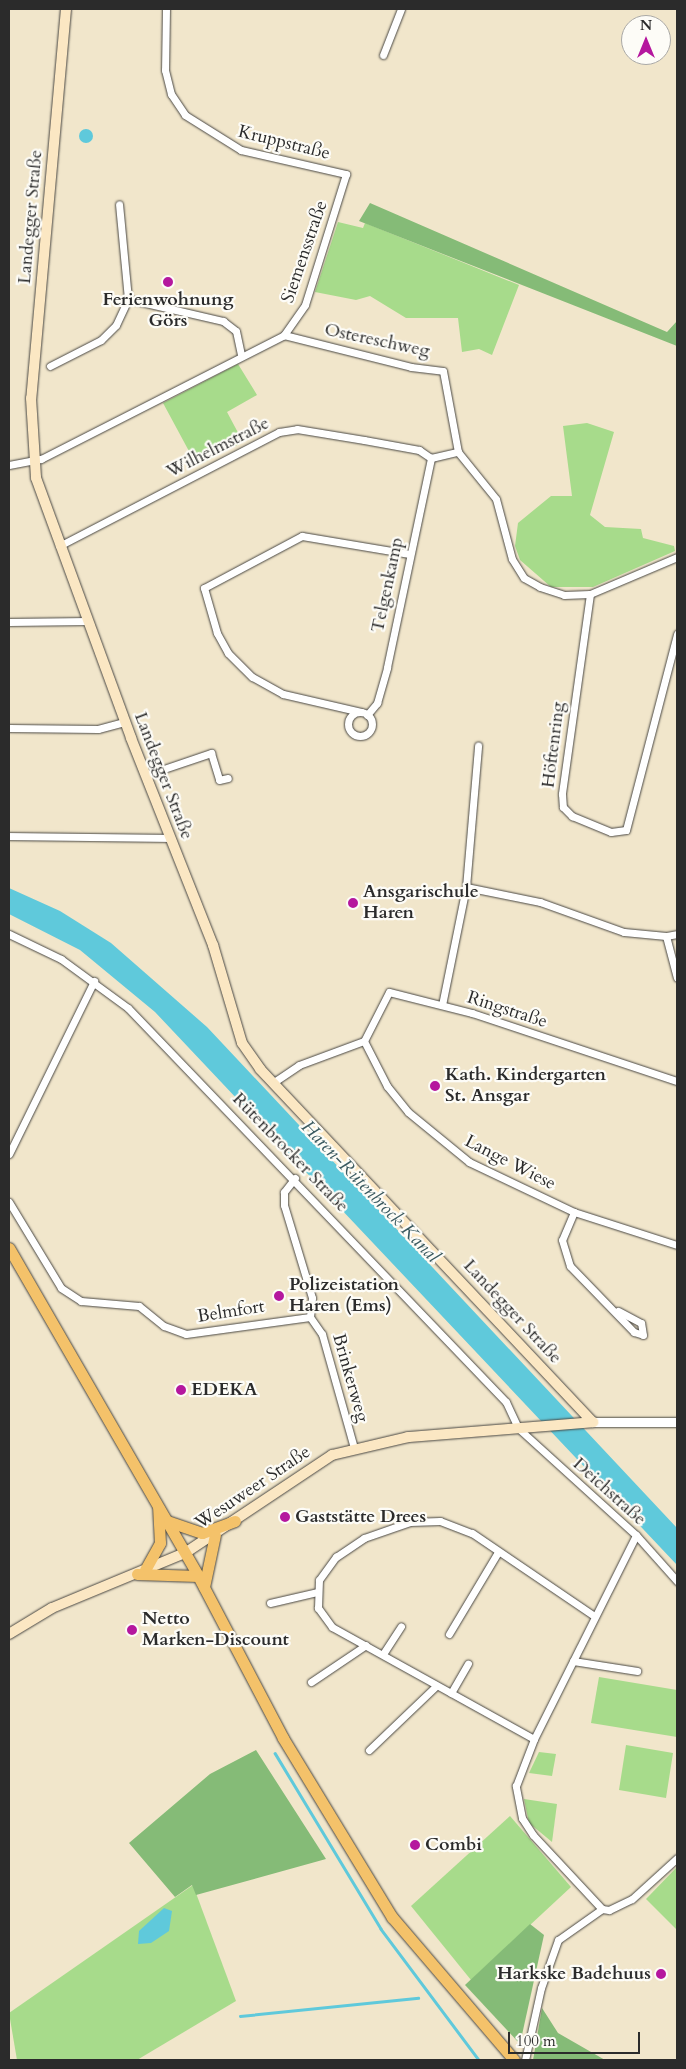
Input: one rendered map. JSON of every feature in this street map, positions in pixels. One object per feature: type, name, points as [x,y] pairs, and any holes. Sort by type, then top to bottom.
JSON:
[{"type":"main road","name":"Landegger Straße","points":[[66,9],[31,398],[34,462],[59,546],[125,722],[213,945],[242,1043],[274,1082],[588,1422]]},
{"type":"main road","points":[[9,1248],[198,1576],[283,1738],[392,1917],[512,2058]]},
{"type":"main road","name":"Wesuweer Straße","points":[[9,1634],[52,1608],[185,1553],[215,1535],[316,1464],[354,1448],[408,1437],[588,1422]]},
{"type":"main road","points":[[158,1508],[160,1543],[141,1572],[198,1576]]},
{"type":"main road","points":[[166,1520],[202,1533],[235,1521]]},
{"type":"main road","points":[[204,1587],[215,1535]]},
{"type":"street","name":"Kruppstraße","points":[[166,9],[164,70],[171,94],[185,115],[241,150],[346,174]]},
{"type":"street","points":[[382,56],[401,9]]},
{"type":"street","name":"Siemensstraße","points":[[284,335],[305,305],[346,174]]},
{"type":"street","points":[[50,366],[101,340],[116,325],[128,299],[120,204]]},
{"type":"street","points":[[128,299],[223,321],[236,331],[242,354]]},
{"type":"street","points":[[9,466],[34,462],[242,354],[284,335]]},
{"type":"street","name":"Ostereschweg","points":[[284,335],[411,367],[443,371],[458,452],[496,499],[512,559],[524,578],[564,595],[590,594],[677,557]]},
{"type":"street","name":"Wilhelmstraße","points":[[59,546],[279,432],[297,429],[364,440],[418,450],[431,458]]},
{"type":"street","points":[[431,458],[458,452]]},
{"type":"street","name":"Telgenkamp","points":[[410,554],[302,536],[204,588],[217,633],[228,653],[252,677],[283,694],[364,714],[380,694],[431,458]]},
{"type":"street","name":"Höftenring","points":[[590,594],[562,794],[563,807],[572,816],[612,832],[626,830],[677,634]]},
{"type":"street","points":[[9,622],[88,621]]},
{"type":"street","points":[[9,728],[98,729],[125,722]]},
{"type":"street","name":"Ringstraße","points":[[478,746],[466,887],[442,1005],[677,1081]]},
{"type":"street","points":[[146,775],[211,753],[219,780],[228,778]]},
{"type":"street","points":[[9,836],[170,838]]},
{"type":"street","points":[[466,887],[540,902],[624,932],[666,936],[677,934]]},
{"type":"street","name":"Rütenbrocker Straße","points":[[9,934],[94,981],[128,1008],[295,1178],[506,1402],[518,1428]]},
{"type":"street","points":[[666,936],[677,978]]},
{"type":"street","points":[[9,1154],[94,981]]},
{"type":"street","points":[[274,1082],[299,1065],[364,1041],[389,992],[442,1005]]},
{"type":"street","name":"Lange Wiese","points":[[364,1041],[387,1086],[437,1140],[469,1162],[574,1212],[677,1246]]},
{"type":"street","points":[[295,1178],[283,1199],[312,1298],[310,1317]]},
{"type":"street","name":"Belmfort","points":[[9,1202],[61,1288],[81,1301],[139,1306],[164,1326],[186,1334],[310,1317]]},
{"type":"street","points":[[574,1212],[564,1228],[563,1253],[570,1266],[618,1311]]},
{"type":"street","name":"Brinkerweg","points":[[310,1317],[322,1334],[354,1448]]},
{"type":"street","points":[[588,1422],[677,1422]]},
{"type":"street","name":"Deichstraße","points":[[518,1428],[636,1535],[677,1581]]},
{"type":"street","points":[[534,1739],[436,1686],[384,1654],[332,1628],[318,1608],[317,1592],[327,1568],[350,1546],[410,1522],[457,1526],[594,1616]]},
{"type":"street","points":[[602,1909],[522,1818],[516,1786],[534,1739],[636,1535]]},
{"type":"street","points":[[449,1634],[498,1552]]},
{"type":"street","points":[[270,1604],[317,1592]]},
{"type":"street","points":[[384,1654],[401,1626]]},
{"type":"street","points":[[312,1682],[366,1645]]},
{"type":"street","points":[[573,1661],[637,1671]]},
{"type":"street","points":[[451,1693],[468,1664]]},
{"type":"street","points":[[369,1750],[436,1686]]},
{"type":"street","points":[[525,2060],[554,1946],[602,1909],[615,1909],[632,1899],[677,1858]]},
{"type":"green space","points":[[370,203],[667,332],[677,321],[677,346],[359,221]]},
{"type":"green space","points":[[338,222],[363,228],[365,223],[519,285],[492,355],[479,349],[462,352],[458,318],[406,318],[370,296],[356,300],[315,292]]},
{"type":"green space","points":[[238,364],[257,395],[227,412],[243,442],[197,466],[163,403]]},
{"type":"green space","points":[[587,423],[614,432],[590,515],[605,527],[641,529],[643,538],[674,546],[675,551],[593,587],[551,587],[520,560],[515,546],[518,523],[551,496],[572,496],[563,426]]},
{"type":"green space","points":[[599,1677],[677,1690],[677,1737],[591,1723]]},
{"type":"green space","points":[[626,1745],[673,1753],[666,1798],[619,1790]]},
{"type":"green space","points":[[256,1750],[326,1859],[196,1895],[192,1885],[175,1897],[129,1843],[210,1774]]},
{"type":"green space","points":[[539,1752],[556,1754],[552,1776],[529,1773]]},
{"type":"green space","points":[[524,1799],[557,1804],[552,1842],[529,1823]]},
{"type":"green space","points":[[510,1816],[571,1887],[471,1980],[411,1906]]},
{"type":"green space","name":"Harkske Badehuus","points":[[677,1867],[677,1930],[646,1899]]},
{"type":"green space","points":[[193,1885],[236,2001],[137,2060],[17,2060],[9,2013]]},
{"type":"green space","points":[[530,1924],[544,1935],[520,2044],[465,1985]]},
{"type":"green space","points":[[542,2008],[558,2033],[605,2060],[533,2060]]},
{"type":"water","points":[[83,129],[89,129],[93,136],[89,143],[83,143],[79,139],[79,133]]},
{"type":"water","points":[[9,888],[60,911],[111,943],[207,1027],[677,1528],[677,1565],[155,1012],[80,950],[9,914]]},
{"type":"water","points":[[164,1908],[172,1911],[169,1931],[151,1943],[138,1944],[139,1931]]},
{"type":"waterway","points":[[275,1753],[381,1929],[479,2060]]},
{"type":"waterway","points":[[240,2016],[418,1998]]},
{"type":"place","name":"Ferienwohnung Görs","points":[[168,282]]},
{"type":"place","name":"Ansgarischule Haren","points":[[353,903]]},
{"type":"place","name":"Kath. Kindergarten St. Ansgar","points":[[435,1086]]},
{"type":"place","name":"Polizeistation Haren (Ems)","points":[[279,1296]]},
{"type":"place","name":"EDEKA","points":[[181,1390]]},
{"type":"place","name":"Gaststätte Drees","points":[[285,1517]]},
{"type":"place","name":"Netto Marken-Discount","points":[[132,1630]]},
{"type":"place","name":"Combi","points":[[415,1845]]},
{"type":"place","name":"Harkske Badehuus","points":[[661,1974]]},
{"type":"water label","name":"Haren-Rütenbrock Kanal","points":[[370,1192]]}]
